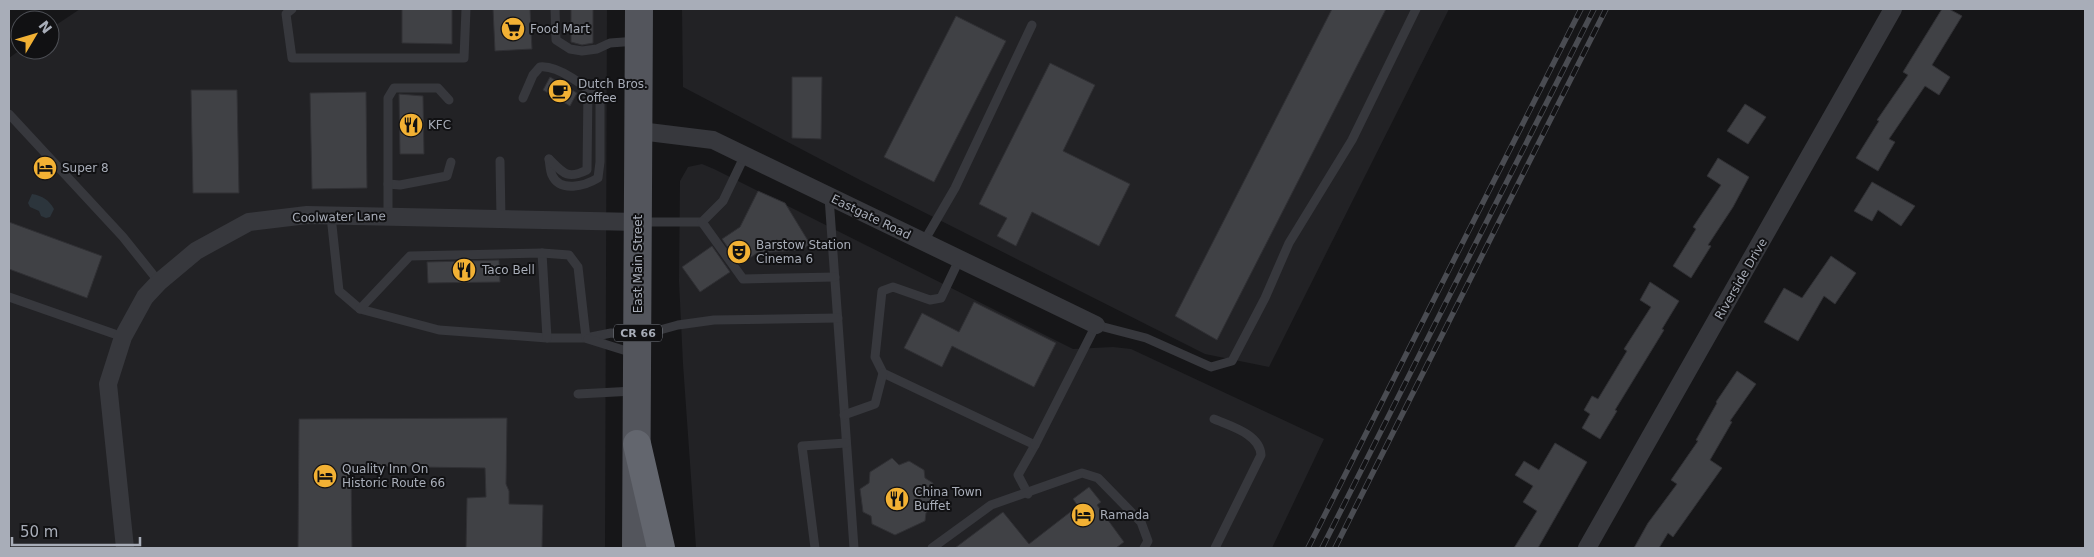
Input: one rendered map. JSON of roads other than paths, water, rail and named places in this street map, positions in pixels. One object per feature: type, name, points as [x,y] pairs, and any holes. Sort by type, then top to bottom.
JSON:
[{"type":"highway","points":[[636,444],[661,548]]},
{"type":"main road","name":"East Main Street","points":[[636,548],[640,9]]},
{"type":"street","name":"Riverside Drive","points":[[1587,548],[1893,9]]},
{"type":"street","name":"Eastgate Road","points":[[640,131],[713,140],[1096,326]]},
{"type":"street","name":"Coolwater Lane","points":[[125,548],[108,384],[123,337],[145,297],[159,282],[196,251],[249,222],[307,215],[638,222]]},
{"type":"lane","points":[[292,9],[286,14],[292,58],[464,58],[466,9]]},
{"type":"lane","points":[[555,9],[556,40],[570,49],[582,51],[597,49],[610,43],[640,41]]},
{"type":"lane","points":[[1028,494],[1018,475],[1096,326],[1146,338],[1211,367],[1232,361],[1265,298],[1289,243],[1352,140],[1416,9]]},
{"type":"lane","points":[[923,243],[955,188],[1032,25]]},
{"type":"lane","points":[[523,98],[533,75],[540,67],[548,66],[588,88],[600,100],[600,162],[598,178],[589,184],[574,187],[558,183],[552,176],[549,159],[564,174],[576,176],[587,170],[588,88]]},
{"type":"lane","points":[[388,217],[388,98],[394,88],[438,88],[449,100]]},
{"type":"lane","points":[[9,114],[123,237],[159,282]]},
{"type":"lane","points":[[638,222],[702,222],[723,201],[745,155]]},
{"type":"lane","points":[[500,161],[501,220]]},
{"type":"lane","points":[[388,184],[400,185],[447,176],[451,162]]},
{"type":"lane","points":[[830,197],[854,548]]},
{"type":"lane","points":[[331,216],[339,292],[360,309],[439,330],[547,338],[586,338],[611,333],[638,346]]},
{"type":"lane","points":[[702,222],[743,279],[835,278]]},
{"type":"lane","points":[[360,309],[410,256],[542,253],[569,255],[578,267],[586,338]]},
{"type":"lane","points":[[542,253],[547,338]]},
{"type":"lane","points":[[959,260],[941,298],[930,300],[893,287],[882,291],[875,357],[883,373],[1035,444]]},
{"type":"lane","points":[[9,297],[123,337]]},
{"type":"lane","points":[[586,338],[611,345],[638,346],[678,326],[714,320],[838,318]]},
{"type":"lane","points":[[844,415],[875,404],[883,373]]},
{"type":"lane","points":[[578,394],[637,391]]},
{"type":"lane","points":[[1214,418],[1250,436],[1261,447],[1261,455],[1215,548]]},
{"type":"lane","points":[[814,548],[802,446],[846,443]]},
{"type":"lane","points":[[932,548],[991,505],[1028,494],[1082,473],[1098,478],[1141,522],[1148,541],[1144,548]]},
{"type":"railway","points":[[1308,548],[1581,9]]},
{"type":"railway","points":[[1322,548],[1594,9]]},
{"type":"railway","points":[[1335,548],[1606,9]]},
{"type":"place","name":"Food Mart","points":[[513,29]]},
{"type":"place","name":"Dutch Bros. Coffee","points":[[560,91]]},
{"type":"place","name":"KFC","points":[[411,125]]},
{"type":"place","name":"Super 8","points":[[45,168]]},
{"type":"place","name":"Barstow Station Cinema 6","points":[[739,252]]},
{"type":"place","name":"Taco Bell","points":[[464,270]]},
{"type":"place","name":"Quality Inn On Historic Route 66","points":[[325,476]]},
{"type":"place","name":"China Town Buffet","points":[[897,499]]},
{"type":"place","name":"Ramada","points":[[1083,515]]}]
